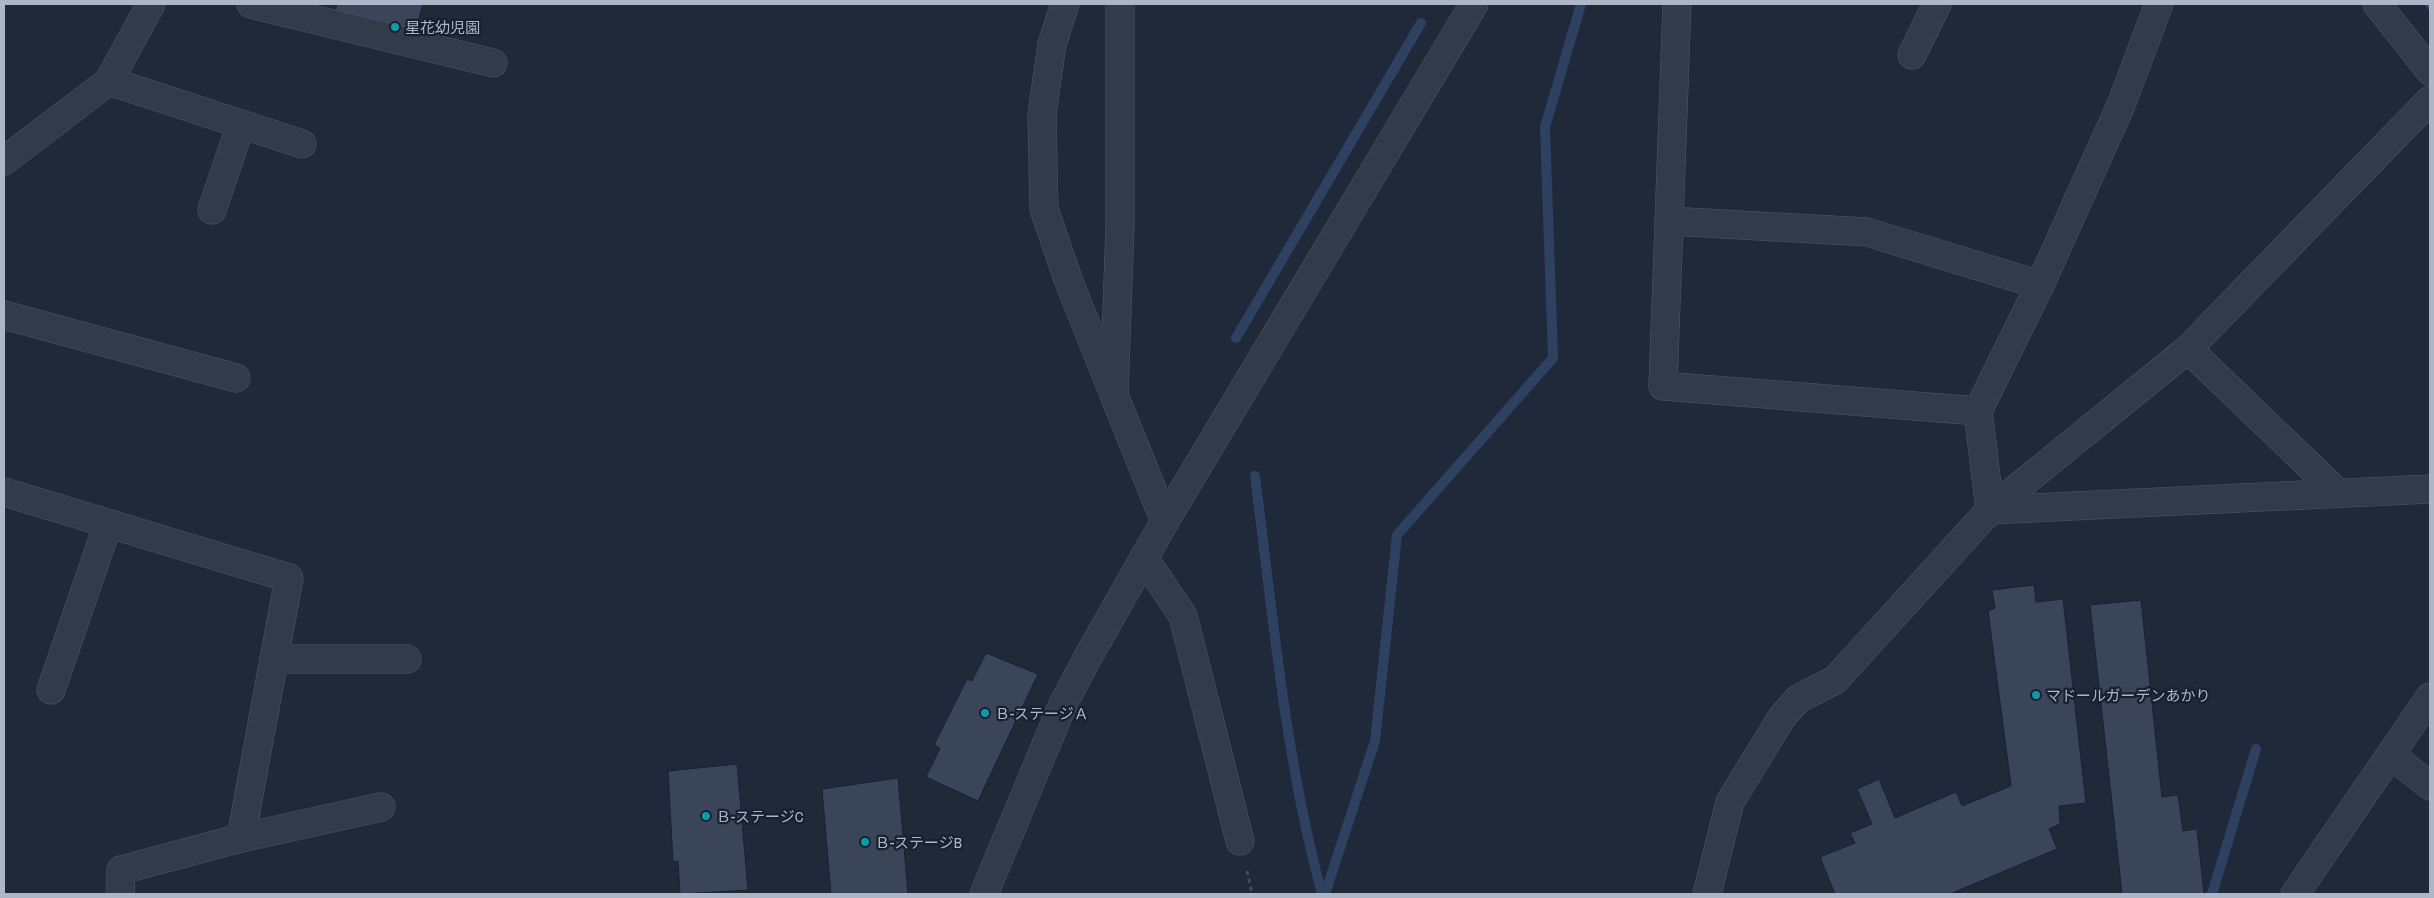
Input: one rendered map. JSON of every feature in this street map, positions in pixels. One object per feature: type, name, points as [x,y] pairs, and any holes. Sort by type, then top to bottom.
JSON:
[{"type":"street","points":[[4,161],[108,81],[151,4]]},
{"type":"street","points":[[251,4],[493,63]]},
{"type":"street","points":[[1065,4],[1052,44],[1042,114],[1044,209],[1068,279],[1165,521]]},
{"type":"street","points":[[1114,394],[1120,224],[1120,4]]},
{"type":"street","points":[[984,894],[1063,704],[1165,521],[1473,4]]},
{"type":"street","points":[[1677,4],[1663,386],[1978,411]]},
{"type":"street","points":[[1912,55],[1937,4]]},
{"type":"street","points":[[1990,510],[1978,411],[2040,285],[2121,105],[2159,4]]},
{"type":"street","points":[[2377,4],[2430,71]]},
{"type":"street","points":[[108,81],[302,144]]},
{"type":"street","points":[[1707,894],[1730,802],[1782,717],[1798,699],[1835,680],[1990,510],[2188,349],[2430,100]]},
{"type":"street","points":[[212,210],[241,124]]},
{"type":"street","points":[[1669,222],[1867,232],[2040,285]]},
{"type":"street","points":[[4,315],[236,378]]},
{"type":"street","points":[[2188,349],[2338,494]]},
{"type":"street","points":[[1990,510],[2430,489]]},
{"type":"street","points":[[4,492],[289,578],[240,838]]},
{"type":"street","points":[[51,690],[108,524]]},
{"type":"street","points":[[1144,558],[1183,616],[1240,841]]},
{"type":"street","points":[[274,659],[407,659]]},
{"type":"street","points":[[2295,894],[2430,697]]},
{"type":"street","points":[[2391,755],[2430,786]]},
{"type":"street","points":[[120,894],[121,870],[240,838],[381,807]]},
{"type":"building","name":"星花幼児園","points":[[337,4],[423,4],[414,36],[333,18]]},
{"type":"building","points":[[2423,4],[2430,4],[2430,12]]},
{"type":"building","name":"マドールガーデンあかり","points":[[2034,585],[2036,602],[2063,599],[2086,803],[2059,806],[2060,824],[2049,829],[2057,849],[1950,894],[1835,894],[1820,857],[1855,843],[1850,833],[1872,824],[1857,789],[1879,779],[1895,818],[1956,792],[1962,806],[2011,786],[1988,611],[1995,608],[1992,590]]},
{"type":"building","points":[[2141,600],[2162,797],[2178,795],[2183,831],[2197,829],[2204,894],[2122,894],[2090,605]]},
{"type":"building","name":"Ｂ‐ステージＡ","points":[[986,653],[1038,674],[978,801],[926,777],[940,748],[934,745],[967,679],[972,681]]},
{"type":"building","name":"Ｂ‐ステージC","points":[[737,764],[748,890],[680,894],[678,861],[673,862],[668,771]]},
{"type":"building","name":"Ｂ‐ステージB","points":[[898,778],[908,894],[831,894],[822,789]]},
{"type":"waterway","points":[[1325,894],[1375,741],[1397,535],[1553,358],[1545,127],[1581,4]]},
{"type":"waterway","points":[[1236,338],[1421,23]]},
{"type":"waterway","points":[[1255,476],[1289,739],[1309,843],[1322,894]]},
{"type":"waterway","points":[[2212,894],[2256,749]]},
{"type":"place","name":"星花幼児園","points":[[395,27]]},
{"type":"place","name":"マドールガーデンあかり","points":[[2036,695]]},
{"type":"place","name":"Ｂ‐ステージＡ","points":[[985,713]]},
{"type":"place","name":"Ｂ‐ステージC","points":[[706,816]]},
{"type":"place","name":"Ｂ‐ステージB","points":[[865,842]]}]
